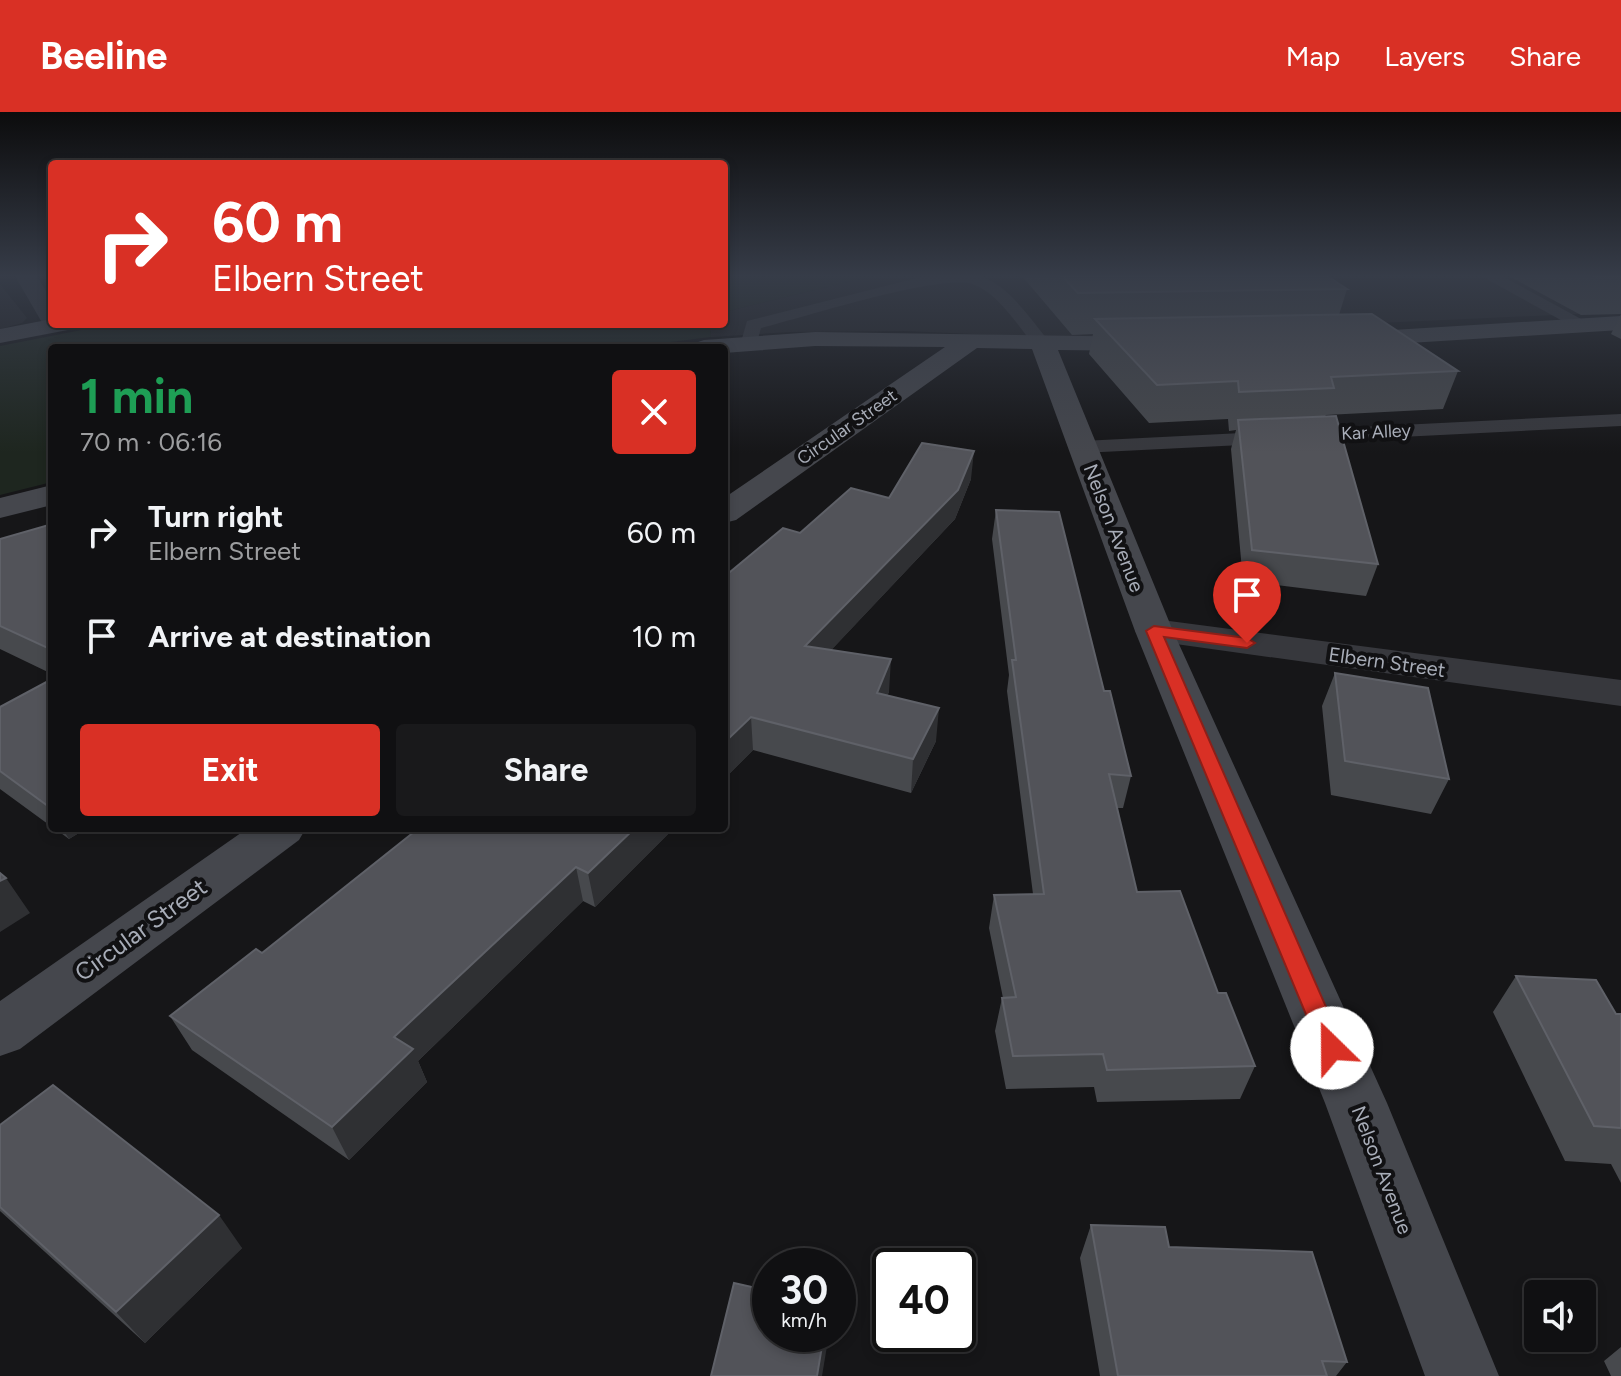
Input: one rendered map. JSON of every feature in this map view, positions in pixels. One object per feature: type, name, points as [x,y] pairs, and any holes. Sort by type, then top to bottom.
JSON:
[{"type":"street","points":[[1313,340],[1425,335]]},
{"type":"street","points":[[728,345],[874,338],[1043,345],[1180,343]]},
{"type":"street","name":"Circular Street","points":[[728,510],[970,341]]},
{"type":"street","name":"Nelson Avenue","points":[[1043,345],[1154,631],[1356,1103],[1462,1376]]},
{"type":"street","points":[[0,508],[48,496]]},
{"type":"street","name":"Elbern Street","points":[[1154,631],[1621,693]]},
{"type":"street","name":"Circular Street","points":[[0,1032],[276,832]]},
{"type":"lane","points":[[750,342],[751,335]]},
{"type":"lane","points":[[1034,335],[1043,345]]},
{"type":"lane","points":[[1368,335],[1372,338]]},
{"type":"lane","name":"Kar Alley","points":[[1082,447],[1621,420]]},
{"type":"shaded area","points":[[56,335],[711,337],[654,344],[48,344],[48,483],[0,495],[0,346]]},
{"type":"shaded area","points":[[994,335],[1116,335],[1083,339]]},
{"type":"building","points":[[1110,335],[1404,335],[1458,371],[1331,377],[1334,388],[1239,392],[1238,381],[1157,385]]},
{"type":"building","points":[[1336,416],[1378,564],[1252,550],[1238,420]]},
{"type":"building","points":[[922,443],[974,451],[958,490],[805,646],[891,659],[877,693],[939,708],[913,759],[751,717],[728,739],[728,574],[783,528],[800,533],[851,488],[889,498]]},
{"type":"building","points":[[996,510],[1059,512],[1104,691],[1110,691],[1131,776],[1109,774],[1137,892],[1180,891],[1218,993],[1226,993],[1255,1066],[1107,1070],[1103,1054],[1013,1056],[1002,998],[1016,997],[994,895],[1044,894],[1012,660],[1016,660]]},
{"type":"building","points":[[48,525],[48,648],[0,626],[0,539]]},
{"type":"building","points":[[1335,673],[1428,688],[1449,779],[1345,761]]},
{"type":"building","points":[[48,681],[48,806],[0,771],[0,707]]},
{"type":"building","points":[[414,832],[631,832],[588,873],[576,867],[394,1037],[413,1049],[332,1127],[170,1016],[256,949],[262,953]]},
{"type":"building","points":[[1516,976],[1596,980],[1616,1014],[1621,1014],[1621,1128],[1594,1126]]},
{"type":"building","points":[[53,1085],[219,1215],[116,1312],[0,1207],[0,1125]]},
{"type":"building","points":[[1091,1225],[1165,1227],[1169,1247],[1312,1252],[1347,1362],[1322,1361],[1327,1376],[1118,1376]]},
{"type":"building","points":[[734,1283],[752,1287],[752,1352],[821,1352],[817,1376],[711,1376]]},
{"type":"route","points":[[1247,643],[1154,631],[1332,1048]]}]
